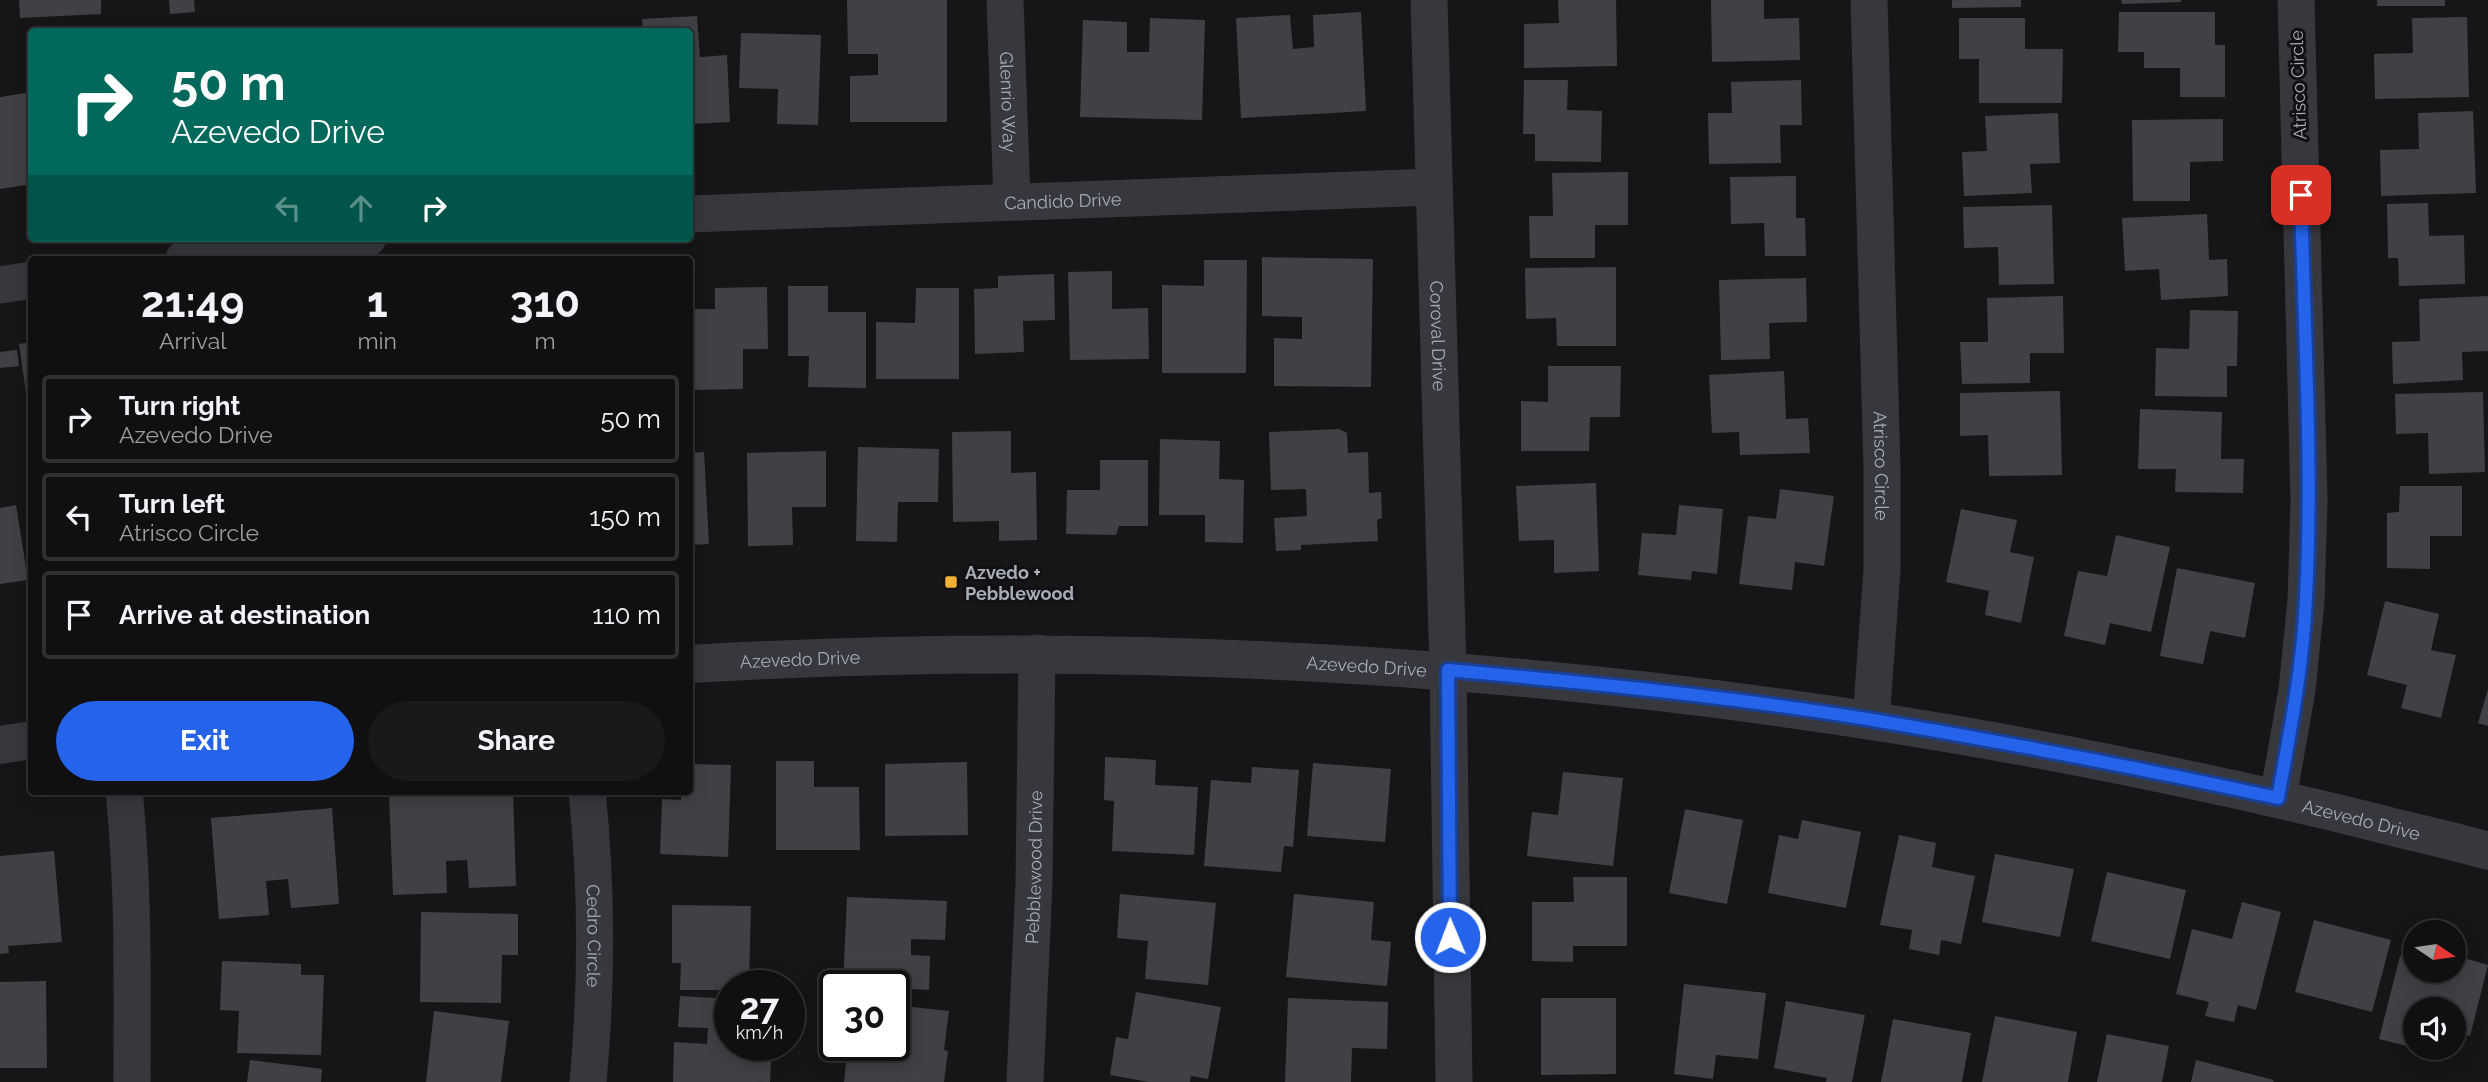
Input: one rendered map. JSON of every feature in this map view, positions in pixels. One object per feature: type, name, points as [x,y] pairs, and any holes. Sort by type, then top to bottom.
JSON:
[{"type":"street","name":"Glenrio Way","points":[[1005,0],[1012,202]]},
{"type":"street","name":"Coroval Drive","points":[[1429,0],[1448,670],[1454,1082]]},
{"type":"street","name":"Atrisco Circle","points":[[1870,0],[1882,469],[1882,570],[1871,720]]},
{"type":"street","name":"Atrisco Circle","points":[[2278,798],[2298,678],[2306,601],[2309,501],[2296,0]]},
{"type":"street","name":"Candido Drive","points":[[693,214],[1434,187]]},
{"type":"street","points":[[210,256],[333,242]]},
{"type":"street","points":[[0,285],[28,281]]},
{"type":"street","name":"Azevedo Drive","points":[[693,664],[820,656],[1037,653],[1212,657],[1448,670],[1610,685],[1871,720],[2095,760],[2278,798],[2488,851]]},
{"type":"street","name":"Pebblewood Drive","points":[[1026,1082],[1034,883],[1037,653]]},
{"type":"street","points":[[0,745],[28,741]]},
{"type":"street","points":[[124,795],[132,903],[132,1082]]},
{"type":"street","name":"Cedro Circle","points":[[587,795],[595,931],[588,1082]]},
{"type":"building","points":[[19,0],[101,0],[101,14],[20,18]]},
{"type":"building","points":[[169,0],[194,0],[195,12],[170,14]]},
{"type":"building","points":[[847,0],[947,0],[947,122],[850,122],[850,76],[878,75],[878,54],[848,54]]},
{"type":"building","points":[[1558,0],[1616,0],[1617,66],[1524,68],[1524,24],[1559,23]]},
{"type":"building","points":[[1711,0],[1764,0],[1764,19],[1799,18],[1800,60],[1712,62]]},
{"type":"building","points":[[1952,0],[2021,0],[2021,7],[1952,8]]},
{"type":"building","points":[[2121,0],[2181,0],[2181,2],[2122,4]]},
{"type":"building","points":[[2377,0],[2445,0],[2445,6],[2377,6]]},
{"type":"building","points":[[1361,12],[1366,111],[1241,118],[1236,18],[1290,15],[1293,49],[1314,47],[1313,15]]},
{"type":"building","points":[[2119,12],[2215,12],[2215,45],[2225,45],[2225,97],[2180,97],[2180,68],[2144,68],[2144,52],[2118,52]]},
{"type":"building","points":[[697,16],[700,57],[727,55],[730,122],[693,124],[693,28],[643,28],[642,19]]},
{"type":"building","points":[[2467,17],[2469,97],[2375,99],[2374,54],[2413,53],[2412,18]]},
{"type":"building","points":[[1150,18],[1205,20],[1202,120],[1080,117],[1083,20],[1127,22],[1127,52],[1149,52]]},
{"type":"building","points":[[1959,18],[2025,18],[2025,49],[2063,49],[2062,103],[1979,103],[1979,59],[1959,59]]},
{"type":"building","points":[[741,33],[821,35],[818,125],[777,124],[778,89],[739,88]]},
{"type":"building","points":[[1524,80],[1568,80],[1567,110],[1602,111],[1601,162],[1535,161],[1535,134],[1523,134]]},
{"type":"building","points":[[1801,80],[1802,125],[1780,125],[1781,163],[1709,164],[1708,113],[1732,113],[1731,82]]},
{"type":"building","points":[[28,93],[28,185],[0,189],[0,97]]},
{"type":"building","points":[[2473,111],[2476,193],[2381,196],[2380,150],[2419,149],[2418,113]]},
{"type":"building","points":[[2058,113],[2060,163],[2030,164],[2032,193],[1964,196],[1962,152],[1987,151],[1985,116]]},
{"type":"building","points":[[2223,119],[2223,161],[2190,162],[2190,201],[2133,201],[2132,120]]},
{"type":"building","points":[[1628,172],[1628,225],[1595,225],[1595,258],[1530,258],[1529,216],[1553,216],[1552,173]]},
{"type":"building","points":[[1796,176],[1796,218],[1805,218],[1806,256],[1765,256],[1764,223],[1731,224],[1730,177]]},
{"type":"building","points":[[2428,203],[2429,236],[2464,235],[2465,284],[2399,286],[2398,258],[2388,258],[2387,204]]},
{"type":"building","points":[[2052,205],[2054,284],[1999,285],[1998,247],[1964,248],[1963,207]]},
{"type":"building","points":[[2207,214],[2209,260],[2227,259],[2228,296],[2161,300],[2159,269],[2125,271],[2122,218]]},
{"type":"building","points":[[1262,257],[1373,259],[1371,387],[1274,386],[1274,338],[1302,339],[1302,317],[1262,316]]},
{"type":"building","points":[[1204,260],[1247,260],[1246,373],[1162,373],[1162,285],[1204,286]]},
{"type":"building","points":[[1616,267],[1616,346],[1557,346],[1556,318],[1526,319],[1525,268]]},
{"type":"building","points":[[1112,271],[1112,309],[1148,308],[1149,359],[1070,360],[1068,272]]},
{"type":"building","points":[[1054,274],[1055,320],[1023,321],[1024,352],[975,354],[974,289],[998,288],[998,276]]},
{"type":"building","points":[[1806,278],[1807,322],[1769,323],[1770,359],[1721,360],[1719,280]]},
{"type":"building","points":[[788,286],[828,286],[828,312],[866,312],[866,388],[808,387],[809,356],[788,356]]},
{"type":"building","points":[[767,287],[768,349],[743,349],[743,389],[693,390],[693,309],[715,309],[715,288]]},
{"type":"building","points":[[916,288],[959,288],[959,379],[876,379],[876,322],[915,323]]},
{"type":"building","points":[[2063,296],[2064,353],[2030,353],[2030,383],[1962,384],[1960,342],[1988,342],[1987,298]]},
{"type":"building","points":[[2488,296],[2488,351],[2462,352],[2463,380],[2393,384],[2392,342],[2420,341],[2419,299]]},
{"type":"building","points":[[2190,310],[2238,311],[2237,366],[2227,366],[2227,397],[2155,396],[2156,348],[2189,349]]},
{"type":"building","points":[[28,343],[28,407],[19,344]]},
{"type":"building","points":[[17,350],[19,366],[0,368],[0,352]]},
{"type":"building","points":[[1548,366],[1621,366],[1620,417],[1590,417],[1589,451],[1521,451],[1521,401],[1548,402]]},
{"type":"building","points":[[1784,371],[1786,419],[1808,418],[1810,453],[1740,455],[1739,432],[1712,433],[1709,375]]},
{"type":"building","points":[[2060,391],[2062,475],[1989,476],[1988,435],[1960,436],[1960,393]]},
{"type":"building","points":[[2483,392],[2485,472],[2429,474],[2428,433],[2396,434],[2395,394]]},
{"type":"building","points":[[2140,409],[2222,412],[2221,459],[2244,459],[2243,493],[2175,492],[2176,469],[2138,469]]},
{"type":"building","points":[[1339,429],[1347,433],[1348,453],[1368,452],[1369,493],[1381,492],[1382,518],[1377,520],[1378,541],[1301,545],[1301,550],[1276,551],[1274,518],[1307,516],[1306,489],[1271,490],[1269,432]]},
{"type":"building","points":[[1011,431],[1011,473],[1036,472],[1037,540],[999,541],[999,521],[953,522],[952,432]]},
{"type":"building","points":[[1160,439],[1220,441],[1219,479],[1244,480],[1243,543],[1205,542],[1205,515],[1159,515]]},
{"type":"building","points":[[858,447],[939,449],[938,502],[898,502],[897,542],[856,541]]},
{"type":"building","points":[[826,451],[826,507],[792,507],[793,545],[748,546],[747,453]]},
{"type":"building","points":[[704,452],[709,544],[693,545],[693,453]]},
{"type":"building","points":[[1100,460],[1148,460],[1148,526],[1119,526],[1116,535],[1066,534],[1067,490],[1100,490]]},
{"type":"building","points":[[1596,483],[1599,571],[1554,573],[1554,540],[1519,541],[1516,486]]},
{"type":"building","points":[[2400,486],[2462,486],[2462,536],[2430,536],[2430,569],[2387,568],[2387,513],[2399,512]]},
{"type":"building","points":[[1780,489],[1834,496],[1824,566],[1795,562],[1792,590],[1739,584],[1748,516],[1776,519]]},
{"type":"building","points":[[16,505],[28,580],[0,584],[0,508]]},
{"type":"building","points":[[1679,505],[1723,509],[1717,574],[1692,571],[1691,580],[1638,575],[1642,533],[1676,535]]},
{"type":"building","points":[[1961,509],[2017,520],[2010,552],[2034,557],[2021,623],[1985,615],[1989,591],[1946,582]]},
{"type":"building","points":[[2116,535],[2170,547],[2151,632],[2110,623],[2105,645],[2064,636],[2078,571],[2107,576]]},
{"type":"building","points":[[2177,568],[2255,583],[2245,638],[2210,631],[2203,664],[2160,656]]},
{"type":"building","points":[[2385,601],[2439,614],[2431,650],[2456,655],[2441,718],[2401,708],[2407,685],[2367,675]]},
{"type":"building","points":[[2488,689],[2488,726],[2478,723]]},
{"type":"building","points":[[1105,757],[1156,760],[1155,785],[1198,787],[1194,855],[1112,851],[1114,801],[1104,800]]},
{"type":"building","points":[[776,761],[814,761],[814,787],[859,787],[860,850],[776,850]]},
{"type":"building","points":[[967,762],[968,835],[885,836],[885,764]]},
{"type":"building","points":[[1313,763],[1391,769],[1385,842],[1307,836]]},
{"type":"building","points":[[693,764],[731,765],[728,857],[660,854],[662,799],[681,800],[681,795],[693,795]]},
{"type":"building","points":[[1252,767],[1299,770],[1293,847],[1284,846],[1281,872],[1204,866],[1211,780],[1251,783]]},
{"type":"building","points":[[1563,772],[1623,778],[1613,866],[1527,856],[1532,812],[1558,815]]},
{"type":"building","points":[[389,795],[513,795],[516,886],[469,888],[467,860],[446,861],[447,893],[393,895]]},
{"type":"building","points":[[332,808],[339,904],[291,908],[288,879],[266,881],[269,915],[219,919],[211,818]]},
{"type":"building","points":[[1685,809],[1743,820],[1727,904],[1669,893]]},
{"type":"building","points":[[1802,820],[1861,832],[1846,908],[1768,893],[1779,835],[1798,839]]},
{"type":"building","points":[[1899,835],[1936,843],[1932,867],[1975,876],[1961,944],[1941,940],[1939,955],[1909,949],[1912,930],[1880,925]]},
{"type":"building","points":[[54,851],[62,942],[8,946],[9,953],[0,954],[0,856]]},
{"type":"building","points":[[1995,854],[2074,869],[2060,937],[1982,922]]},
{"type":"building","points":[[2107,872],[2186,890],[2170,959],[2091,941]]},
{"type":"building","points":[[1573,877],[1627,877],[1627,946],[1573,946],[1573,962],[1532,961],[1532,902],[1574,902]]},
{"type":"building","points":[[1120,894],[1216,903],[1208,985],[1145,979],[1148,941],[1117,938]]},
{"type":"building","points":[[1294,894],[1374,902],[1371,940],[1391,942],[1387,986],[1286,977]]},
{"type":"building","points":[[847,897],[947,901],[945,940],[911,939],[911,955],[930,956],[929,990],[910,989],[910,970],[844,970]]},
{"type":"building","points":[[2242,902],[2281,912],[2256,1010],[2238,1005],[2234,1022],[2205,1016],[2209,1002],[2176,994],[2192,929],[2232,939]]},
{"type":"building","points":[[672,905],[751,906],[749,970],[714,970],[714,990],[680,990],[681,963],[672,963]]},
{"type":"building","points":[[421,912],[518,914],[518,955],[502,955],[501,1003],[420,1002]]},
{"type":"building","points":[[2314,920],[2391,940],[2372,1012],[2295,992]]},
{"type":"building","points":[[2400,956],[2403,957],[2403,984],[2466,984],[2466,959],[2488,965],[2470,1036],[2466,1035],[2466,997],[2403,997],[2403,1045],[2379,1039]]},
{"type":"building","points":[[222,961],[301,964],[301,975],[324,975],[321,1055],[237,1053],[239,1011],[220,1010]]},
{"type":"building","points":[[46,981],[47,1068],[0,1068],[0,982]]},
{"type":"building","points":[[1684,984],[1766,993],[1758,1059],[1716,1055],[1713,1079],[1674,1074]]},
{"type":"building","points":[[1136,992],[1221,1007],[1208,1079],[1191,1076],[1190,1082],[1149,1082],[1110,1075],[1116,1037],[1128,1039]]},
{"type":"building","points":[[680,996],[714,998],[714,1061],[771,1061],[770,1082],[673,1082],[674,1042],[707,1044],[708,1028],[678,1027]]},
{"type":"building","points":[[1288,998],[1388,1002],[1387,1049],[1352,1048],[1351,1082],[1285,1082]]},
{"type":"building","points":[[1541,998],[1616,998],[1616,1074],[1541,1075]]},
{"type":"building","points":[[1786,1001],[1865,1015],[1852,1082],[1826,1082],[1827,1078],[1774,1068]]},
{"type":"building","points":[[910,1007],[949,1011],[944,1050],[948,1051],[944,1082],[844,1082],[846,1061],[910,1061]]},
{"type":"building","points":[[434,1011],[509,1021],[501,1082],[426,1082]]},
{"type":"building","points":[[1995,1016],[2077,1032],[2068,1082],[1982,1082]]},
{"type":"building","points":[[1893,1019],[1971,1033],[1962,1082],[1881,1082]]},
{"type":"building","points":[[2107,1034],[2169,1046],[2162,1082],[2097,1082]]},
{"type":"building","points":[[250,1060],[322,1069],[321,1082],[247,1082]]},
{"type":"building","points":[[2196,1060],[2274,1080],[2191,1082]]},
{"type":"place","name":"Azvedo + Pebblewood","points":[[951,582]]},
{"type":"route","points":[[1450,937],[1448,670],[1610,685],[1871,720],[2095,760],[2278,798],[2297,690],[2306,601],[2309,501],[2301,195]]}]
